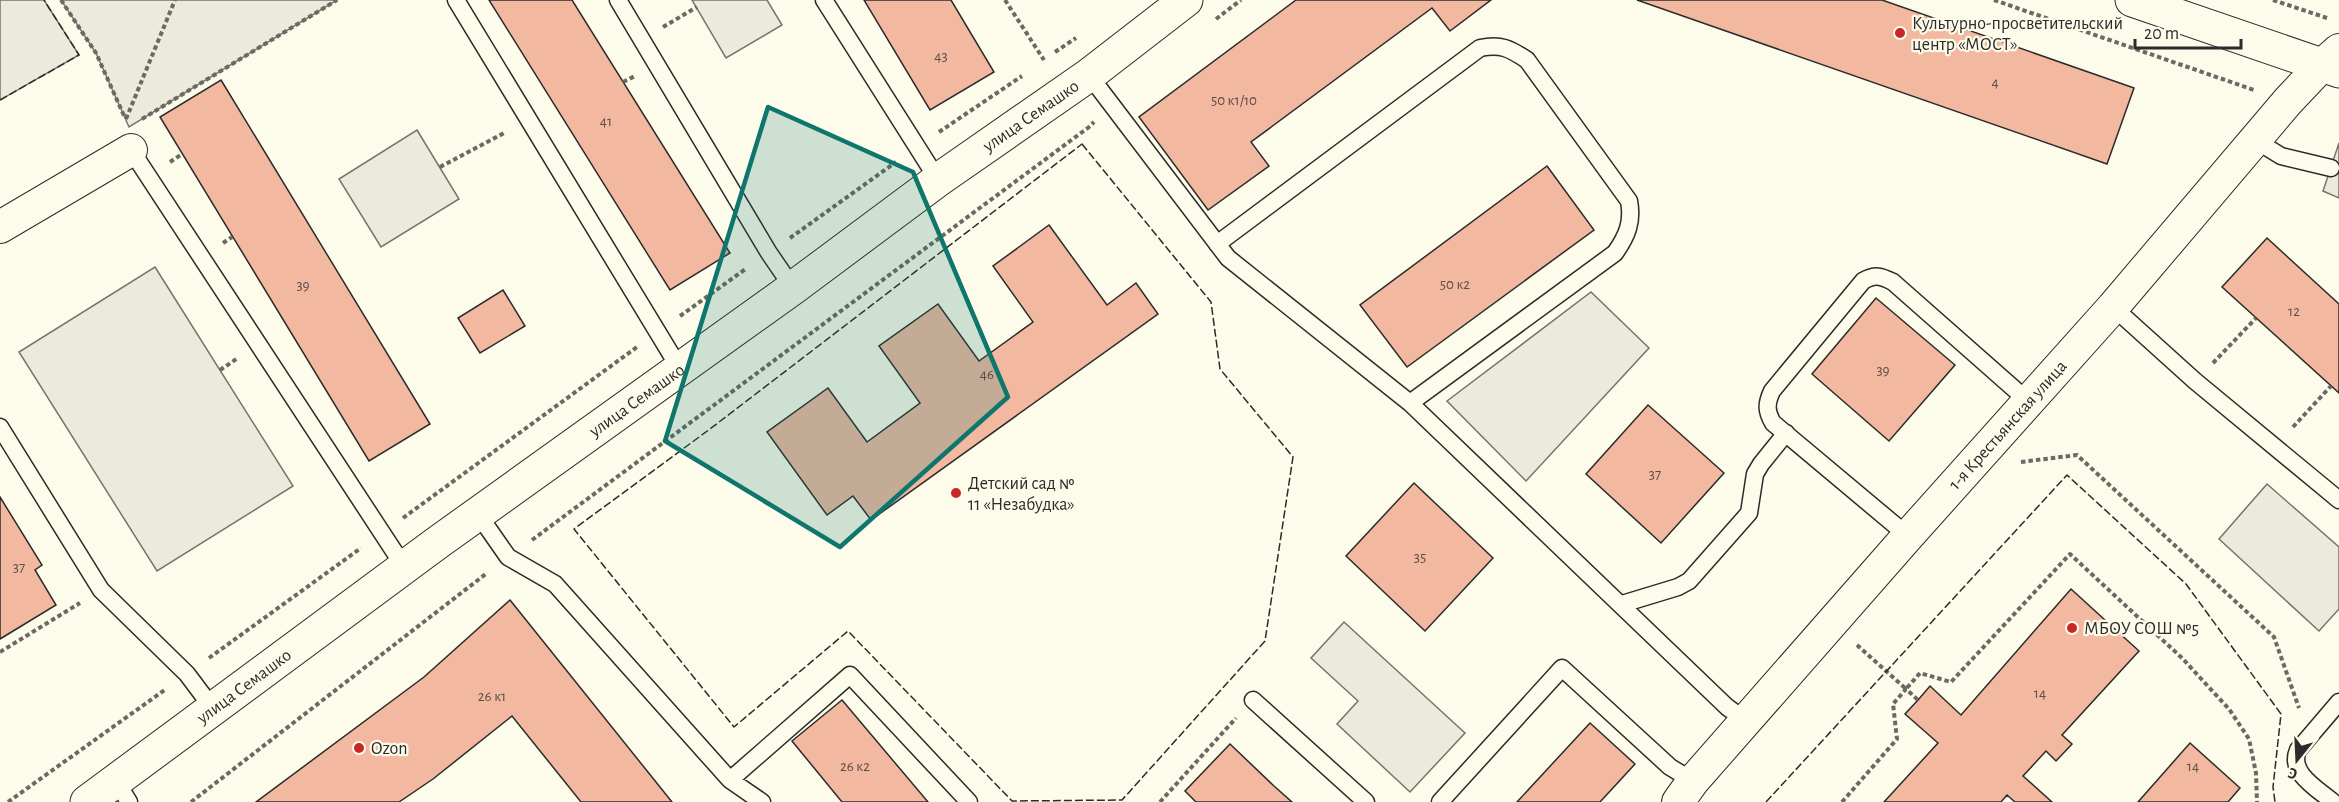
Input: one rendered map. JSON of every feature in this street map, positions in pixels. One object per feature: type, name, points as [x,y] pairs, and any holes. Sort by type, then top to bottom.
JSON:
[{"type":"main road","name":"улица Семашко","points":[[87,802],[122,791],[214,710],[405,568],[793,288],[938,180],[1089,75],[1186,0]]},
{"type":"main road","points":[[2132,0],[2333,62]]},
{"type":"street","name":"1-я Крестьянская улица","points":[[1685,792],[1908,536],[2114,307],[2288,101],[2333,62]]},
{"type":"street","points":[[0,227],[130,139]]},
{"type":"lane","points":[[456,0],[656,333],[680,369]]},
{"type":"lane","points":[[618,0],[769,253],[793,288]]},
{"type":"lane","points":[[824,0],[938,180]]},
{"type":"lane","points":[[1217,244],[1480,48],[1496,45],[1514,51],[1527,60],[1629,201],[1630,226],[1615,253],[1410,403]]},
{"type":"lane","points":[[1089,75],[1228,258],[1410,403],[1727,707],[1746,721]]},
{"type":"lane","points":[[130,139],[405,568]]},
{"type":"lane","points":[[2255,140],[2281,156],[2331,168]]},
{"type":"lane","points":[[1908,536],[1773,423],[1766,403],[1772,391],[1863,281],[1872,275],[1893,282],[2029,402]]},
{"type":"lane","points":[[2114,307],[2195,381],[2339,500]]},
{"type":"lane","points":[[0,427],[101,590],[187,674],[214,710]]},
{"type":"lane","points":[[1622,604],[1689,581],[1749,513],[1755,474],[1786,433]]},
{"type":"lane","points":[[478,514],[508,557],[555,584],[730,780],[762,802]]},
{"type":"lane","points":[[1440,802],[1562,668],[1670,767],[1685,792]]},
{"type":"lane","points":[[730,780],[850,675],[969,802]]},
{"type":"lane","points":[[1253,700],[1366,802]]},
{"type":"lane","points":[[2333,802],[2301,775],[2295,758],[2298,750],[2339,702]]},
{"type":"path","points":[[61,0],[96,53],[126,120],[130,139],[337,0]]},
{"type":"path","points":[[126,120],[175,0]]},
{"type":"path","points":[[1005,0],[1044,60],[1035,67]]},
{"type":"path","points":[[1213,22],[1240,0]]},
{"type":"path","points":[[1994,0],[2288,101]]},
{"type":"path","points":[[2273,0],[2330,19]]},
{"type":"path","points":[[642,39],[697,7]]},
{"type":"path","points":[[382,533],[656,333],[916,148],[1025,74]]},
{"type":"path","points":[[623,82],[631,77]]},
{"type":"path","points":[[191,802],[508,557],[1089,127],[1110,102]]},
{"type":"path","points":[[440,168],[528,120]]},
{"type":"path","points":[[2195,381],[2256,318]]},
{"type":"path","points":[[2275,446],[2331,386]]},
{"type":"path","points":[[2012,463],[2077,455],[2274,637],[2300,712]]},
{"type":"path","points":[[1842,802],[1897,739],[1893,704],[1920,673],[1951,682],[2070,554],[2182,658],[2229,709],[2248,739],[2256,772],[2257,802]]},
{"type":"path","points":[[0,652],[101,590]]},
{"type":"path","points":[[1886,672],[1918,700]]},
{"type":"path","points":[[1160,802],[1253,700]]},
{"type":"highlighted area","points":[[768,107],[913,172],[1008,397],[840,547],[665,441]]},
{"type":"shaded area","points":[[0,0],[44,0],[79,55],[0,100]]},
{"type":"shaded area","points":[[61,0],[337,0],[129,127],[96,53]]},
{"type":"shaded area","points":[[692,0],[767,0],[782,25],[726,58]]},
{"type":"shaded area","points":[[417,130],[459,199],[381,247],[339,179]]},
{"type":"shaded area","points":[[2339,143],[2339,198],[2323,191]]},
{"type":"shaded area","points":[[155,267],[293,486],[157,571],[19,352]]},
{"type":"shaded area","points":[[1591,292],[1649,348],[1526,481],[1447,401]]},
{"type":"shaded area","points":[[2267,484],[2339,547],[2339,609],[2319,631],[2219,539]]},
{"type":"shaded area","points":[[1344,622],[1465,733],[1410,792],[1337,724],[1358,701],[1311,658]]},
{"type":"building","points":[[489,0],[572,0],[730,253],[670,290]]},
{"type":"building","points":[[864,0],[951,0],[994,72],[930,110]]},
{"type":"building","points":[[1296,0],[1491,0],[1450,31],[1432,8],[1251,142],[1269,166],[1208,210],[1139,117]]},
{"type":"building","points":[[1637,0],[1882,0],[2134,88],[2107,164]]},
{"type":"building","points":[[221,80],[430,424],[369,461],[160,117]]},
{"type":"building","points":[[1547,166],[1594,230],[1407,367],[1360,305]]},
{"type":"building","points":[[1049,225],[1107,305],[1136,283],[1158,314],[871,520],[853,496],[827,515],[767,432],[828,388],[867,442],[920,403],[879,346],[938,304],[979,361],[1033,322],[993,266]]},
{"type":"building","points":[[2267,238],[2339,304],[2339,393],[2222,287]]},
{"type":"building","points":[[503,290],[525,326],[480,353],[458,318]]},
{"type":"building","points":[[1876,298],[1955,365],[1889,441],[1812,374]]},
{"type":"building","points":[[1648,405],[1724,473],[1661,543],[1586,474]]},
{"type":"building","points":[[1414,483],[1493,558],[1425,631],[1346,556]]},
{"type":"building","points":[[0,497],[42,565],[35,570],[56,605],[0,639]]},
{"type":"building","points":[[2071,589],[2139,651],[2062,735],[2072,744],[2056,761],[2046,751],[2023,776],[2052,802],[2015,802],[2007,795],[2001,802],[1884,802],[1938,743],[1905,714],[1930,686],[1961,715]]},
{"type":"building","points":[[510,600],[672,802],[581,802],[512,716],[433,779],[399,802],[256,802],[424,677]]},
{"type":"building","points":[[842,700],[928,802],[842,802],[792,741]]},
{"type":"building","points":[[1590,723],[1635,764],[1600,802],[1517,802]]},
{"type":"building","points":[[2190,743],[2240,788],[2228,802],[2138,802]]},
{"type":"building","points":[[1230,744],[1292,802],[1196,802],[1185,791]]},
{"type":"fence","points":[[0,100],[79,55],[44,0]]},
{"type":"fence","points":[[1082,144],[1211,302],[1220,369],[1293,457],[1265,641],[1122,800],[1012,801],[848,631],[734,727],[574,529],[710,429],[1082,144]]},
{"type":"fence","points":[[1766,802],[2067,475],[2186,584],[2281,714],[2273,787],[2275,802]]},
{"type":"place","name":"Культурно-просветительский центр «МОСТ»","points":[[1900,33]]},
{"type":"place","name":"Детский сад № 11 «Незабудка»","points":[[956,493]]},
{"type":"place","name":"МБОУ СОШ №5","points":[[2072,628]]},
{"type":"place","name":"Ozon","points":[[359,748]]}]
